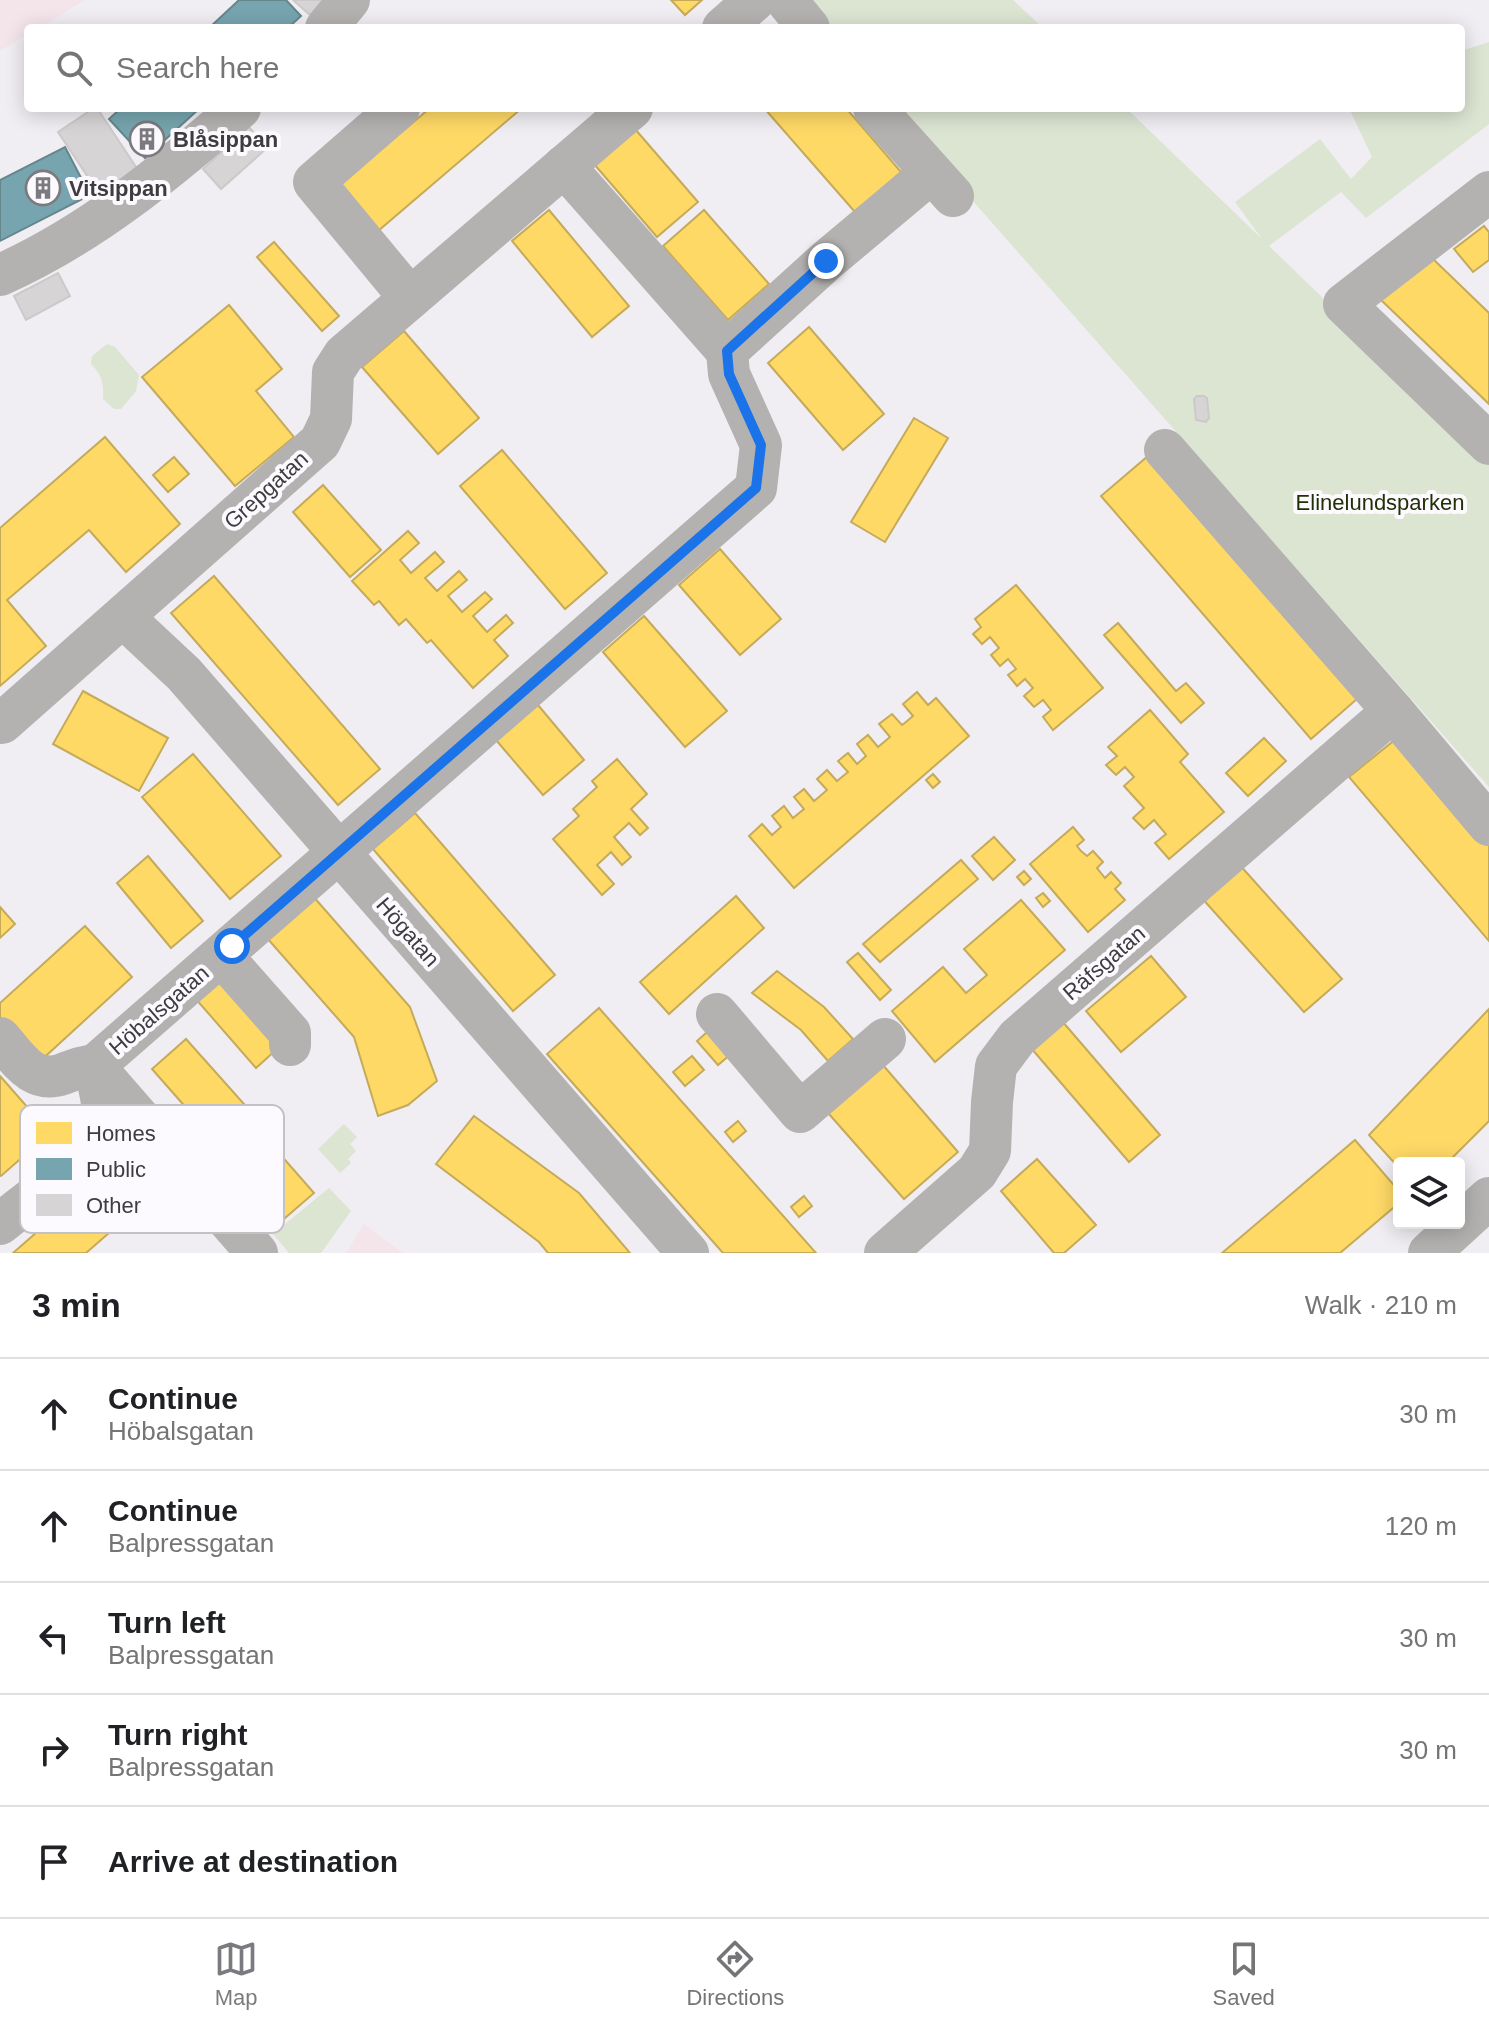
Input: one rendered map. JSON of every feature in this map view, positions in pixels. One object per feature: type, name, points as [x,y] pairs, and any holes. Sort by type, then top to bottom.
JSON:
[{"type":"street","points":[[329,24],[349,0]]},
{"type":"street","points":[[728,24],[755,0]]},
{"type":"street","points":[[786,0],[806,24]]},
{"type":"street","points":[[0,275],[97,222],[166,173],[235,112]]},
{"type":"street","points":[[394,112],[314,182],[410,298]]},
{"type":"street","name":"Grepgatan","points":[[2,723],[320,442],[331,419],[333,372],[344,355],[627,112]]},
{"type":"street","points":[[564,166],[727,351],[826,261],[942,184],[878,112]]},
{"type":"street","points":[[1489,192],[1344,304],[1489,444]]},
{"type":"street","name":"Höbalsgatan","points":[[100,1105],[94,1066],[756,488],[761,445],[729,374],[727,351]]},
{"type":"street","points":[[1165,450],[1489,825]]},
{"type":"street","name":"Högatan","points":[[123,617],[184,674],[688,1253]]},
{"type":"street","name":"Räfsgatan","points":[[903,1247],[977,1172],[990,1151],[996,1066],[1017,1038],[1393,711]]},
{"type":"street","points":[[222,956],[290,1033],[290,1045]]},
{"type":"street","points":[[717,1014],[800,1112],[885,1039]]},
{"type":"street","points":[[0,1038],[29,1072],[38,1077],[49,1078],[82,1066],[94,1066],[128,1105]]},
{"type":"street","points":[[1452,1245],[1489,1198]]},
{"type":"street","name":"Höbalsgatan","points":[[0,1224],[20,1207]]},
{"type":"street","points":[[240,1233],[257,1253]]},
{"type":"shaded area","points":[[0,0],[85,0],[46,24],[24,24],[24,36],[0,51]]},
{"type":"shaded area","points":[[364,1224],[403,1253],[346,1253]]},
{"type":"green space","points":[[796,0],[1013,0],[1039,24],[817,24]]},
{"type":"green space","name":"Elinelundsparken","points":[[1489,42],[1489,124],[1366,218],[1341,192],[1269,246],[1489,458],[1489,787],[895,112],[1130,112],[1262,239],[1235,202],[1320,139],[1351,179],[1372,157],[1351,112],[1465,112],[1465,50]]},
{"type":"green space","points":[[107,344],[115,347],[139,375],[136,391],[121,409],[114,409],[103,399],[102,380],[91,364],[92,356]]},
{"type":"green space","points":[[344,1124],[357,1137],[350,1144],[356,1151],[348,1159],[351,1163],[340,1173],[318,1149]]},
{"type":"green space","points":[[329,1188],[351,1211],[321,1253],[289,1253],[273,1234],[284,1233],[284,1225]]},
{"type":"building: Homes","points":[[671,0],[702,0],[685,15]]},
{"type":"building: Homes","points":[[425,112],[517,112],[378,231],[339,185]]},
{"type":"building: Homes","points":[[768,112],[849,112],[901,172],[855,212]]},
{"type":"building: Homes","points":[[635,129],[698,202],[657,237],[594,164]]},
{"type":"building: Homes","points":[[549,210],[629,306],[592,337],[512,241]]},
{"type":"building: Homes","points":[[704,210],[769,284],[728,320],[663,246]]},
{"type":"building: Homes","points":[[1484,226],[1489,232],[1489,260],[1473,272],[1454,249]]},
{"type":"building: Homes","points":[[274,242],[339,316],[322,331],[257,257]]},
{"type":"building: Homes","points":[[1431,257],[1489,313],[1489,404],[1378,297]]},
{"type":"building: Homes","points":[[229,305],[282,369],[256,391],[294,437],[235,486],[142,377]]},
{"type":"building: Homes","points":[[809,327],[884,414],[843,450],[768,363]]},
{"type":"building: Homes","points":[[404,331],[479,418],[438,454],[362,367]]},
{"type":"building: Homes","points":[[914,418],[948,438],[885,542],[851,522]]},
{"type":"building: Homes","points":[[105,437],[180,524],[126,572],[89,530],[7,600],[46,646],[0,686],[0,528]]},
{"type":"building: Homes","points":[[502,450],[607,573],[565,609],[460,486]]},
{"type":"building: Homes","points":[[1148,456],[1357,699],[1311,739],[1101,496]]},
{"type":"building: Homes","points":[[174,457],[189,474],[168,492],[153,475]]},
{"type":"building: Homes","points":[[323,485],[381,550],[350,577],[293,512]]},
{"type":"building: Homes","points":[[408,531],[419,543],[400,560],[411,573],[435,552],[444,562],[425,578],[437,591],[459,571],[467,580],[448,596],[462,612],[485,592],[492,599],[473,616],[487,632],[506,615],[513,623],[494,640],[508,656],[473,688],[431,640],[427,643],[406,619],[399,625],[379,601],[374,605],[352,581]]},
{"type":"building: Homes","points":[[720,549],[781,619],[740,655],[679,585]]},
{"type":"building: Homes","points":[[214,576],[380,769],[338,805],[171,613]]},
{"type":"building: Homes","points":[[1016,585],[1103,688],[1053,730],[1043,717],[1051,710],[1043,700],[1034,707],[1024,696],[1033,688],[1025,679],[1017,686],[1008,675],[1016,669],[1008,659],[1000,666],[991,655],[999,648],[990,637],[982,644],[973,634],[981,627],[975,619]]},
{"type":"building: Homes","points":[[644,616],[727,711],[685,747],[603,652]]},
{"type":"building: Homes","points":[[1118,623],[1176,691],[1186,683],[1204,703],[1181,723],[1104,635]]},
{"type":"building: Homes","points":[[83,691],[168,738],[139,791],[53,744]]},
{"type":"building: Homes","points":[[917,692],[928,705],[936,698],[969,736],[794,888],[749,836],[762,824],[772,835],[781,827],[772,816],[784,806],[793,818],[804,809],[794,797],[804,789],[814,801],[819,797],[827,790],[817,779],[827,770],[837,781],[848,772],[838,761],[848,753],[857,764],[866,756],[857,744],[868,735],[878,747],[890,737],[879,724],[892,714],[902,725],[906,722],[913,716],[903,704]]},
{"type":"building: Homes","points":[[538,705],[584,760],[543,795],[496,740]]},
{"type":"building: Homes","points":[[1150,710],[1188,754],[1180,762],[1224,812],[1169,859],[1155,843],[1166,834],[1154,820],[1144,829],[1133,818],[1144,808],[1124,786],[1134,777],[1125,767],[1116,775],[1106,765],[1117,756],[1108,747]]},
{"type":"building: Homes","points":[[1407,730],[1489,826],[1489,941],[1349,777]]},
{"type":"building: Homes","points":[[1264,738],[1286,761],[1248,796],[1226,773]]},
{"type":"building: Homes","points":[[193,754],[281,856],[230,899],[142,797]]},
{"type":"building: Homes","points":[[617,759],[647,794],[631,809],[648,828],[640,835],[629,823],[614,837],[631,857],[622,865],[611,852],[597,865],[614,884],[602,895],[553,839],[579,816],[573,809],[597,787],[592,781]]},
{"type":"building: Homes","points":[[933,774],[940,782],[933,788],[926,780]]},
{"type":"building: Homes","points":[[415,813],[555,975],[513,1011],[373,849]]},
{"type":"building: Homes","points":[[1073,827],[1084,840],[1077,846],[1087,856],[1093,851],[1103,862],[1097,868],[1105,878],[1111,872],[1121,883],[1115,889],[1125,900],[1088,932],[1030,864]]},
{"type":"building: Homes","points":[[994,837],[1015,860],[993,880],[972,856]]},
{"type":"building: Homes","points":[[148,856],[203,921],[171,948],[117,883]]},
{"type":"building: Homes","points":[[961,860],[978,879],[880,962],[863,944]]},
{"type":"building: Homes","points":[[1238,863],[1342,979],[1304,1012],[1200,896]]},
{"type":"building: Homes","points":[[1024,871],[1031,879],[1024,885],[1017,877]]},
{"type":"building: Homes","points":[[1043,893],[1050,901],[1043,907],[1036,898]]},
{"type":"building: Homes","points":[[312,895],[410,1007],[437,1081],[408,1105],[378,1116],[354,1037],[267,938]]},
{"type":"building: Homes","points":[[736,896],[764,928],[669,1014],[640,982]]},
{"type":"building: Homes","points":[[1021,900],[1065,950],[935,1062],[892,1011],[943,967],[966,993],[987,975],[964,949]]},
{"type":"building: Homes","points":[[0,907],[15,924],[0,938]]},
{"type":"building: Homes","points":[[85,926],[132,977],[37,1064],[0,1023],[0,1003]]},
{"type":"building: Homes","points":[[858,953],[891,990],[880,1000],[847,962]]},
{"type":"building: Homes","points":[[1151,956],[1186,997],[1121,1052],[1086,1011]]},
{"type":"building: Homes","points":[[227,971],[287,1040],[256,1068],[195,998]]},
{"type":"building: Homes","points":[[777,971],[824,1007],[853,1039],[828,1061],[801,1030],[752,993]]},
{"type":"building: Homes","points":[[599,1008],[816,1253],[723,1253],[547,1054]]},
{"type":"building: Homes","points":[[1489,1009],[1489,1121],[1453,1157],[1393,1157],[1393,1161],[1369,1135]]},
{"type":"building: Homes","points":[[1062,1021],[1160,1135],[1129,1162],[1031,1048]]},
{"type":"building: Homes","points":[[716,1024],[737,1049],[718,1065],[697,1041]]},
{"type":"building: Homes","points":[[186,1039],[245,1105],[184,1105],[152,1069]]},
{"type":"building: Homes","points":[[692,1056],[704,1070],[685,1086],[673,1072]]},
{"type":"building: Homes","points":[[876,1057],[958,1152],[904,1199],[821,1105]]},
{"type":"building: Homes","points":[[0,1076],[25,1105],[20,1105],[20,1159],[0,1175]]},
{"type":"building: Homes","points":[[474,1116],[579,1193],[630,1253],[548,1253],[539,1242],[436,1164]]},
{"type":"building: Homes","points":[[738,1121],[746,1131],[733,1142],[725,1132]]},
{"type":"building: Homes","points":[[1355,1140],[1393,1184],[1393,1208],[1340,1253],[1222,1253]]},
{"type":"building: Homes","points":[[284,1159],[314,1193],[284,1219]]},
{"type":"building: Homes","points":[[1037,1159],[1096,1225],[1064,1253],[1054,1253],[1001,1191]]},
{"type":"building: Homes","points":[[804,1196],[812,1206],[799,1217],[791,1207]]},
{"type":"building: Homes","points":[[36,1233],[109,1233],[86,1253],[13,1253]]},
{"type":"building: Public","points":[[239,0],[286,0],[301,16],[292,24],[213,24]]},
{"type":"building: Public","name":"Blåsippan","points":[[117,112],[196,112],[145,158],[109,119]]},
{"type":"building: Public","name":"Vitsippan","points":[[65,147],[90,195],[0,241],[0,180]]},
{"type":"building: Other","points":[[293,0],[323,0],[310,15]]},
{"type":"building: Other","points":[[88,112],[100,112],[138,170],[100,195],[58,132]]},
{"type":"building: Other","points":[[249,127],[267,148],[221,189],[203,169]]},
{"type":"building: Other","points":[[58,273],[70,296],[26,320],[14,296]]},
{"type":"building: Other","points":[[1197,396],[1207,398],[1209,418],[1206,422],[1196,420],[1194,399]]},
{"type":"place","name":"Blåsippan","points":[[147,139]]},
{"type":"place","name":"Vitsippan","points":[[43,188]]},
{"type":"route","points":[[232,946],[756,488],[761,445],[729,374],[727,351],[826,261]]}]
